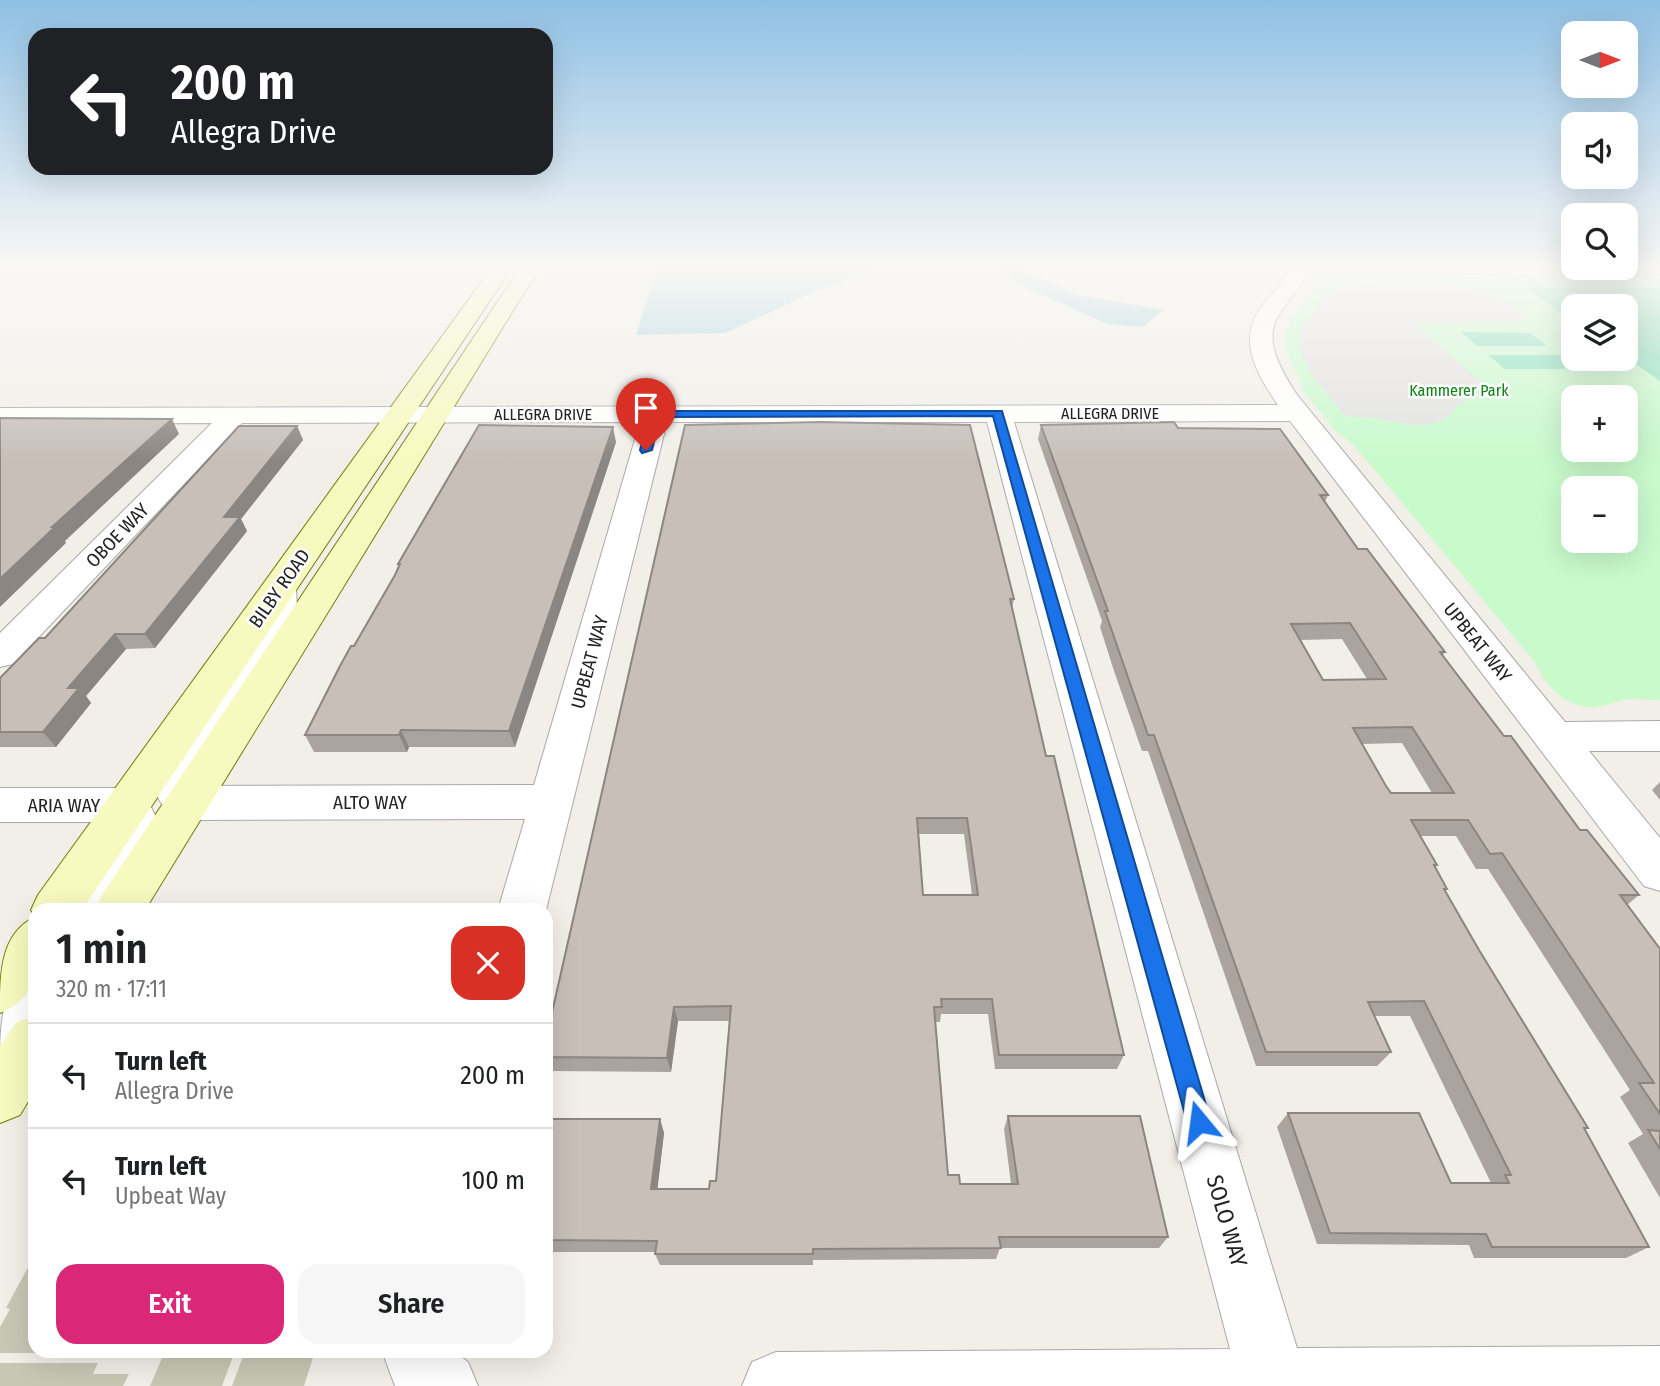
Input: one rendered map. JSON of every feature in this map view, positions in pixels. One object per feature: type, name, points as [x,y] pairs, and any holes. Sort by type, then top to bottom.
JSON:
[{"type":"street","name":"BILBY ROAD","points":[[60,903],[279,587],[418,415],[478,331]]},
{"type":"street","name":"UPBEAT WAY","points":[[1262,331],[1263,358],[1295,412],[1660,872]]},
{"type":"street","name":"ALLEGRA DRIVE","points":[[0,416],[1295,412]]},
{"type":"street","name":"SOLO WAY","points":[[998,413],[1273,1382]]},
{"type":"street","name":"UPBEAT WAY","points":[[524,903],[656,414]]},
{"type":"street","name":"OBOE WAY","points":[[0,655],[234,415]]},
{"type":"street","name":"BILBY ROAD","points":[[124,903],[188,803],[418,415]]},
{"type":"street","points":[[188,803],[180,797],[176,788],[179,771],[268,637],[280,609],[279,587]]},
{"type":"street","points":[[1554,737],[1660,736]]},
{"type":"street","name":"ALTO WAY","points":[[188,803],[552,802]]},
{"type":"street","name":"ARIA WAY","points":[[0,805],[129,805]]},
{"type":"street","points":[[93,903],[134,838],[137,826],[135,814],[129,805]]},
{"type":"street","points":[[0,989],[28,949]]},
{"type":"street","points":[[0,1042],[28,1000]]},
{"type":"street","points":[[0,1095],[28,1052]]},
{"type":"street","points":[[418,1358],[423,1371],[444,1386]]},
{"type":"street","points":[[776,1386],[1660,1380]]},
{"type":"shaded area","points":[[1301,331],[1423,331],[1483,384],[1484,391],[1459,404],[1443,420],[1432,424],[1414,425],[1345,416],[1314,378],[1304,360],[1300,345]]},
{"type":"shaded area","points":[[28,1267],[28,1353],[0,1353],[0,1327],[10,1309],[6,1308]]},
{"type":"shaded area","points":[[162,1358],[232,1358],[222,1386],[150,1386]]},
{"type":"shaded area","points":[[242,1358],[313,1358],[304,1386],[232,1386]]},
{"type":"shaded area","points":[[0,1363],[98,1363],[93,1374],[129,1374],[123,1386],[0,1386]]},
{"type":"green space","name":"Kammerer Park","points":[[1287,331],[1561,331],[1561,371],[1638,371],[1638,331],[1660,331],[1660,700],[1627,699],[1604,706],[1589,707],[1560,696],[1545,680],[1534,661],[1352,443],[1336,431],[1303,391],[1285,345]]},
{"type":"green space","points":[[1638,331],[1660,331],[1660,381],[1638,365]]},
{"type":"green space","points":[[1461,332],[1530,333],[1547,346],[1477,346]]},
{"type":"green space","points":[[1488,355],[1561,356],[1561,369],[1505,369]]},
{"type":"water","points":[[637,331],[730,331],[725,333],[636,335]]},
{"type":"building","points":[[0,418],[172,419],[52,527],[55,527],[0,579]]},
{"type":"building","points":[[820,422],[970,425],[1014,599],[1010,599],[1046,756],[1054,756],[1124,1055],[999,1055],[992,999],[941,999],[942,1007],[934,1007],[948,1175],[959,1175],[960,1184],[1018,1184],[1008,1116],[1140,1116],[1168,1237],[999,1237],[1001,1248],[813,1249],[813,1254],[655,1254],[657,1241],[553,1240],[553,1119],[660,1119],[651,1189],[709,1189],[710,1181],[716,1181],[731,1006],[674,1007],[667,1058],[553,1057],[553,1008],[685,425]],"holes":[[[917,818],[967,818],[978,895],[923,895]]]},
{"type":"building","points":[[1174,422],[1178,428],[1280,429],[1328,495],[1320,495],[1358,549],[1367,549],[1504,736],[1511,736],[1580,830],[1587,830],[1639,895],[1620,895],[1660,949],[1660,1114],[1639,1083],[1654,1083],[1502,853],[1490,854],[1468,820],[1411,820],[1437,865],[1434,865],[1447,889],[1444,889],[1588,1128],[1584,1128],[1649,1247],[1492,1247],[1486,1234],[1330,1233],[1288,1113],[1419,1113],[1451,1183],[1509,1183],[1505,1175],[1511,1175],[1424,1001],[1368,1002],[1391,1052],[1266,1052],[1154,735],[1148,735],[1105,611],[1108,611],[1041,425]],"holes":[[[1350,623],[1386,679],[1323,680],[1291,624]],[[1412,727],[1454,793],[1391,793],[1353,728]]]},
{"type":"building","points":[[479,425],[613,427],[509,731],[401,730],[399,735],[305,735],[351,646],[354,646]]},
{"type":"building","points":[[239,426],[297,426],[224,517],[240,517],[145,634],[115,634],[68,688],[79,688],[43,732],[0,732],[0,678],[39,638],[45,638]]},
{"type":"building","points":[[1648,1130],[1660,1131],[1660,1149]]},
{"type":"route","points":[[646,450],[656,414],[998,413],[1199,1122]]}]
